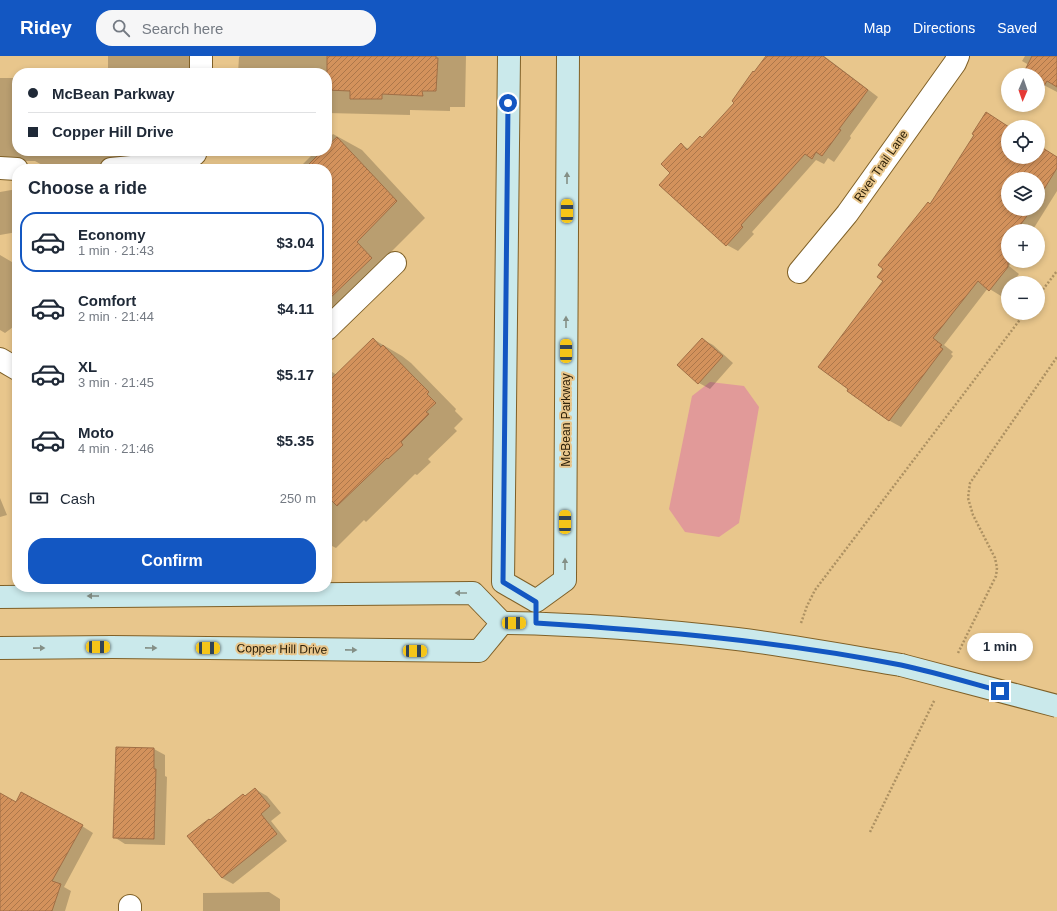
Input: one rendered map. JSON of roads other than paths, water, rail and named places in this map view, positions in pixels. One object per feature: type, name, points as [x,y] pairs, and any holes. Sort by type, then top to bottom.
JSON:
[{"type":"main road","points":[[509,56],[503,582],[536,602],[536,623]]},
{"type":"main road","name":"McBean Parkway","points":[[536,602],[565,580],[568,56]]},
{"type":"main road","points":[[0,597],[120,592],[473,593],[502,623],[536,623],[619,628],[793,647],[901,666],[1057,706]]},
{"type":"main road","name":"Copper Hill Drive","points":[[0,648],[112,647],[479,651],[502,623]]},
{"type":"street","points":[[201,56],[202,68]]},
{"type":"street","name":"River Trail Lane","points":[[799,272],[847,214],[952,58]]},
{"type":"street","points":[[182,164],[192,156]]},
{"type":"street","points":[[0,168],[12,169]]},
{"type":"street","points":[[332,324],[395,263]]},
{"type":"street","points":[[0,359],[12,367]]}]
